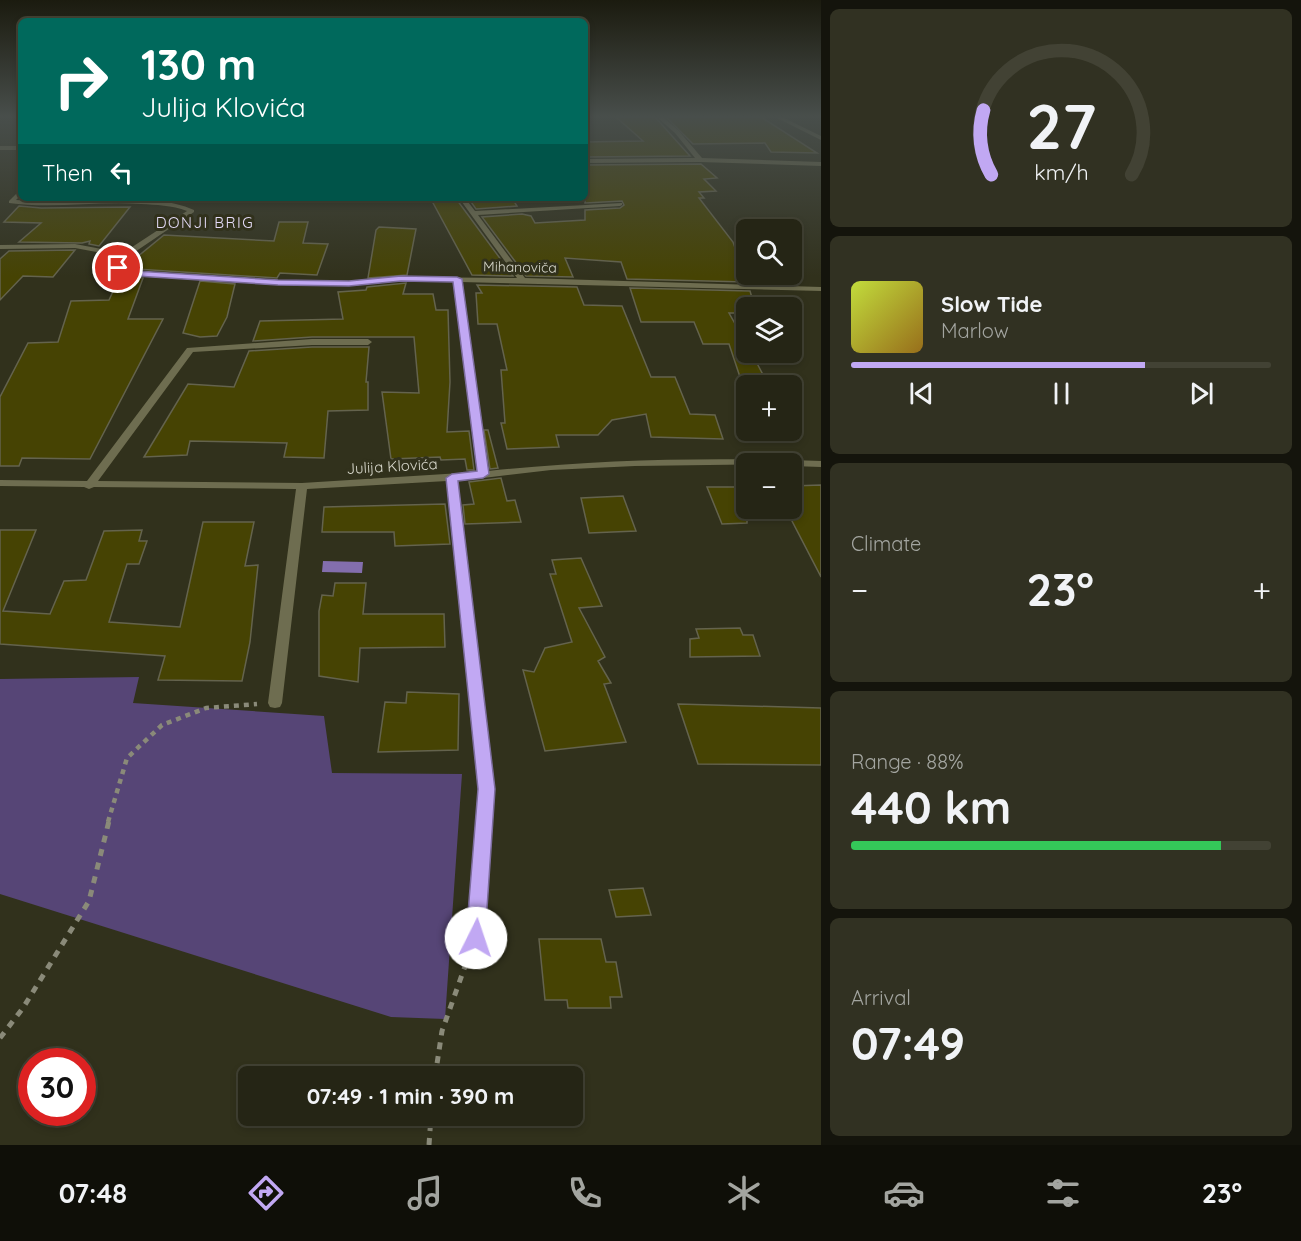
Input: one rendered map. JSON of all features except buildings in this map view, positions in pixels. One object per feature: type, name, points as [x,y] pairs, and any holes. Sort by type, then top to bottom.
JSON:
[{"type":"street","points":[[0,247],[75,246],[123,255],[192,211],[188,208],[144,202],[10,204],[18,195]]},
{"type":"street","points":[[464,201],[523,280]]},
{"type":"street","points":[[473,213],[620,204]]},
{"type":"street","name":"Mihanoviča","points":[[123,255],[116,261],[118,268],[136,273],[278,282],[349,284],[401,279],[457,279],[821,289]]},
{"type":"street","points":[[457,279],[483,474]]},
{"type":"street","points":[[89,486],[190,350],[312,342],[368,342]]},
{"type":"street","name":"Julija Klovića","points":[[0,483],[89,486],[302,486],[452,478],[634,463],[741,461],[821,464]]},
{"type":"street","points":[[452,478],[486,789],[476,938]]},
{"type":"street","points":[[275,703],[302,486]]},
{"type":"path","points":[[0,1038],[23,1008],[89,901],[127,758],[162,725],[206,708],[275,703]]},
{"type":"path","points":[[437,1066],[442,1031],[476,938]]},
{"type":"path","points":[[429,1145],[431,1126]]},
{"type":"shaded area","points":[[323,561],[363,562],[362,573],[322,572]]},
{"type":"shaded area","points":[[139,677],[133,703],[324,716],[332,773],[462,774],[445,1019],[391,1017],[0,894],[0,679]]},
{"type":"district","name":"DONJI BRIG","points":[[205,222]]},
{"type":"route","points":[[118,268],[136,273],[278,282],[349,284],[401,279],[457,279],[483,474],[452,478],[486,789],[476,938]]}]
